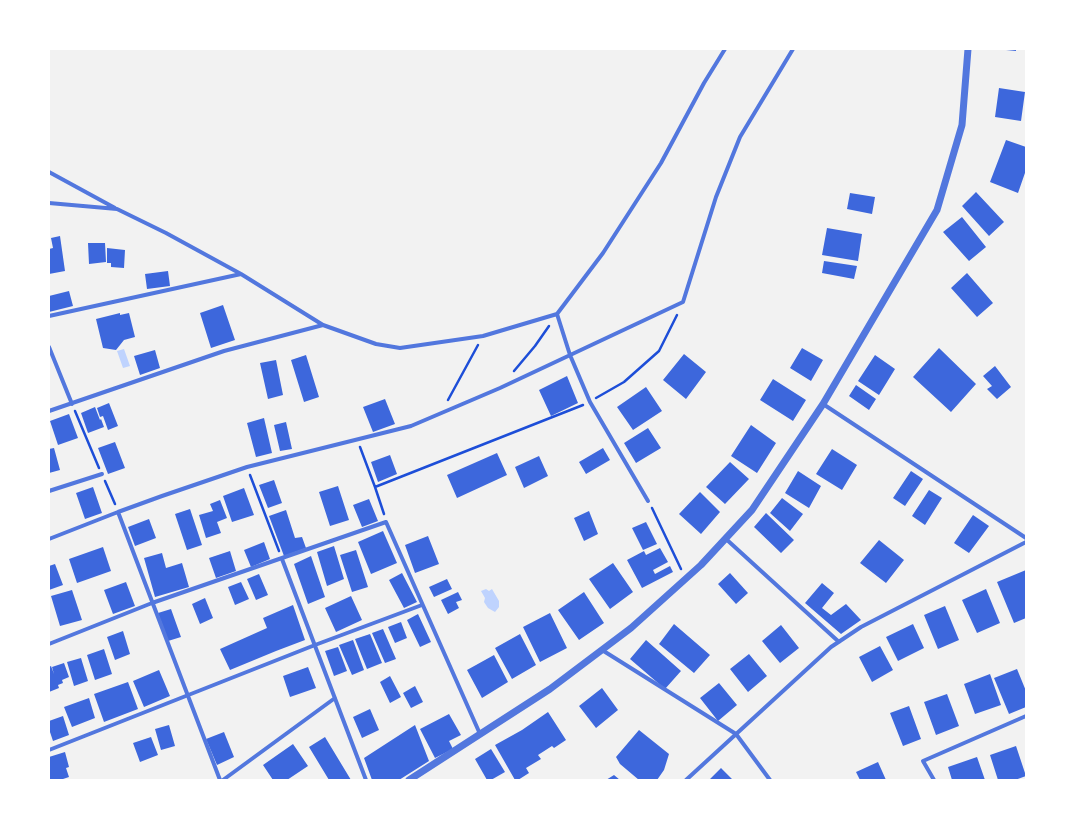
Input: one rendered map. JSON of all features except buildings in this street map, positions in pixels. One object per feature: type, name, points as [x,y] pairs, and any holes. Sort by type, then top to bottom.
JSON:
[{"type":"street","points":[[49,172],[241,274],[323,325],[376,344],[400,348],[483,336],[557,314],[603,253],[661,163],[704,83],[725,49]]},
{"type":"street","points":[[49,539],[162,496],[247,467],[411,426],[500,388],[683,302],[716,197],[740,137],[793,49]]},
{"type":"street","points":[[409,780],[550,689],[631,628],[701,565],[752,510],[823,404],[937,210],[962,125],[968,49]]},
{"type":"street","points":[[49,203],[117,209]]},
{"type":"street","points":[[49,316],[241,274]]},
{"type":"street","points":[[557,314],[570,355],[590,402],[648,501]]},
{"type":"street","points":[[49,411],[224,351],[323,325]]},
{"type":"street","points":[[49,346],[72,404]]},
{"type":"street","points":[[823,404],[1026,538]]},
{"type":"street","points":[[49,491],[102,474]]},
{"type":"street","points":[[118,512],[152,604],[221,780],[335,698]]},
{"type":"street","points":[[49,644],[152,604],[386,522],[480,734]]},
{"type":"street","points":[[726,539],[839,642]]},
{"type":"street","points":[[686,780],[831,647],[861,627],[1026,542]]},
{"type":"street","points":[[282,559],[366,780]]},
{"type":"street","points":[[49,750],[422,604]]},
{"type":"street","points":[[601,650],[736,734],[770,780]]},
{"type":"street","points":[[934,780],[923,761],[1026,716]]},
{"type":"path","points":[[375,487],[590,402],[624,382],[659,351],[683,302]]},
{"type":"path","points":[[500,388],[535,346],[557,314]]},
{"type":"path","points":[[441,413],[483,336]]},
{"type":"path","points":[[72,404],[118,512]]},
{"type":"path","points":[[357,439],[386,522]]},
{"type":"path","points":[[247,467],[282,559]]},
{"type":"path","points":[[648,501],[686,579]]},
{"type":"water","points":[[124,349],[130,366],[123,368],[117,351]]},
{"type":"water","points":[[486,589],[489,591],[492,589],[499,601],[499,607],[495,612],[488,608],[484,602],[485,598],[481,591]]}]
